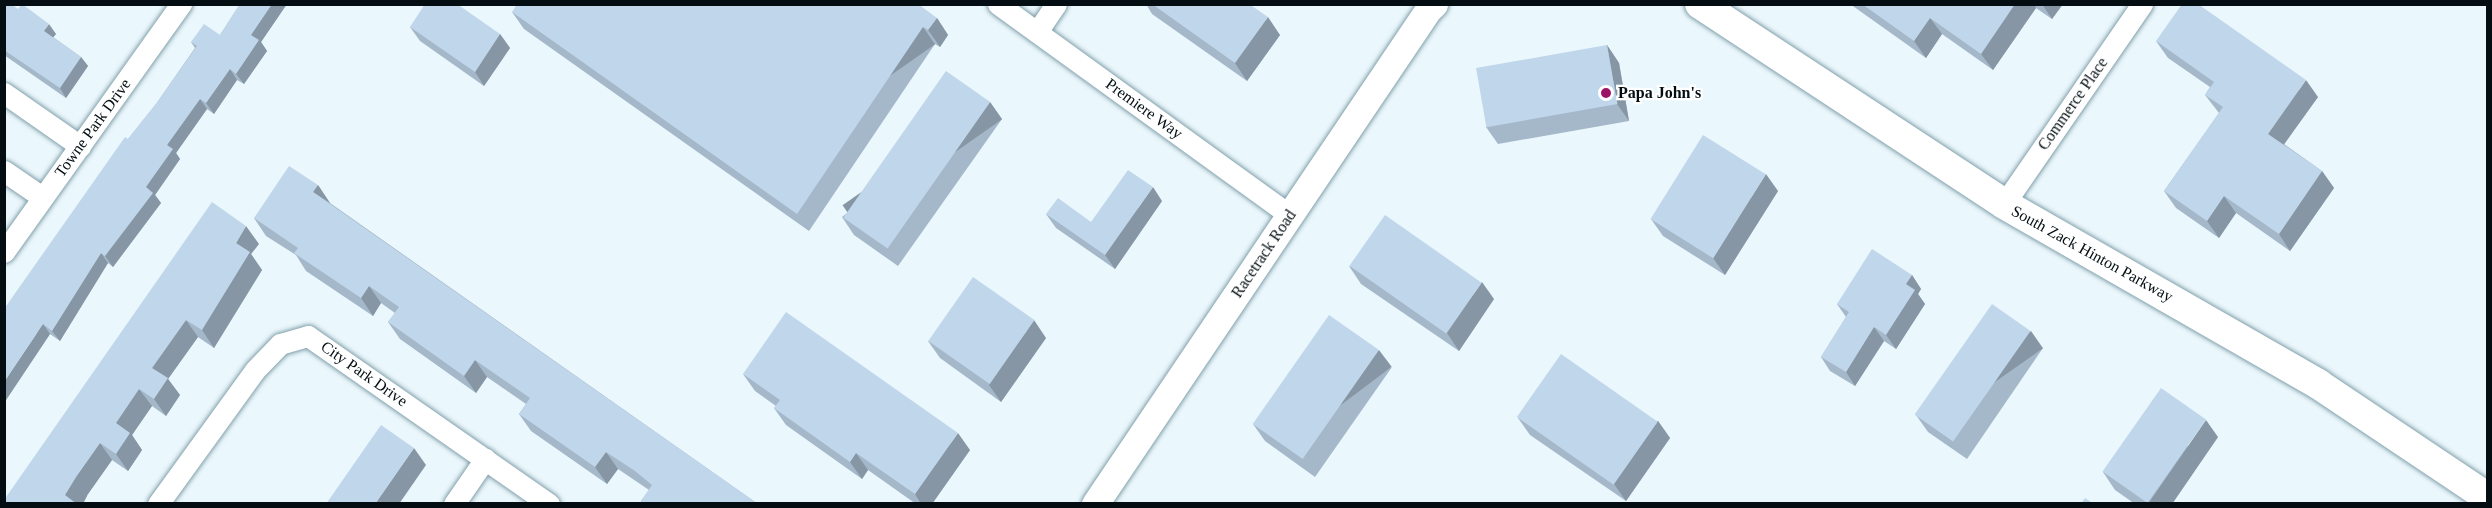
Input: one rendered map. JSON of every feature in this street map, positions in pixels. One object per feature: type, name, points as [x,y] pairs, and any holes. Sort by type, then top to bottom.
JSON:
[{"type":"main road","name":"South Zack Hinton Parkway","points":[[1700,4],[2004,204],[2318,384],[2487,498]]},
{"type":"street","name":"Towne Park Drive","points":[[4,252],[182,4]]},
{"type":"street","name":"Premiere Way","points":[[998,4],[1290,215]]},
{"type":"street","points":[[1036,32],[1056,4]]},
{"type":"street","name":"Commerce Place","points":[[2004,204],[2142,4]]},
{"type":"street","name":"Racetrack Road","points":[[1095,504],[1432,5]]},
{"type":"street","points":[[4,93],[80,146]]},
{"type":"street","points":[[4,171],[42,197]]},
{"type":"street","name":"City Park Drive","points":[[158,504],[255,370],[280,345],[308,336],[549,504]]},
{"type":"street","points":[[454,504],[485,459]]},
{"type":"building","points":[[4,4],[11,4],[18,9],[22,4],[49,24],[44,31],[81,57],[60,88],[4,50]]},
{"type":"building","points":[[240,4],[272,4],[251,35],[259,40],[236,74],[230,69],[206,103],[200,99],[167,145],[173,149],[146,187],[153,193],[105,256],[101,253],[52,331],[43,324],[4,382],[4,309],[125,137],[128,139],[156,104],[197,46],[191,42],[204,24],[220,35]]},
{"type":"building","points":[[425,4],[457,4],[500,34],[475,72],[410,27]]},
{"type":"building","points":[[517,4],[918,4],[937,18],[928,30],[923,27],[797,214],[512,12]]},
{"type":"building","points":[[1152,4],[1249,4],[1268,17],[1235,63]]},
{"type":"building","points":[[1862,4],[2015,4],[1981,54],[1930,18],[1914,41]]},
{"type":"building","points":[[2182,4],[2198,4],[2306,80],[2268,134],[2322,171],[2279,234],[2224,196],[2207,221],[2164,191],[2223,107],[2205,95],[2214,82],[2156,41]]},
{"type":"building","points":[[1607,45],[1617,104],[1486,127],[1476,68]]},
{"type":"building","points":[[946,71],[990,102],[888,249],[843,218]]},
{"type":"building","points":[[1703,135],[1766,174],[1713,258],[1651,219]]},
{"type":"building","points":[[289,166],[318,185],[313,192],[758,504],[644,504],[641,501],[652,485],[635,471],[606,452],[595,467],[519,414],[530,398],[475,360],[464,376],[388,322],[399,307],[369,286],[361,298],[294,253],[298,248],[254,218]]},
{"type":"building","points":[[1128,170],[1153,187],[1105,255],[1046,214],[1058,198],[1091,222]]},
{"type":"building","points":[[212,202],[246,226],[236,243],[250,252],[202,330],[186,320],[152,368],[168,378],[154,399],[139,389],[116,423],[130,433],[116,454],[100,443],[65,495],[77,504],[4,504],[4,500]]},
{"type":"building","points":[[1385,215],[1482,283],[1446,333],[1349,266]]},
{"type":"building","points":[[1872,249],[1912,275],[1906,284],[1915,290],[1886,335],[1874,327],[1846,372],[1821,357],[1849,312],[1837,304]]},
{"type":"building","points":[[973,277],[1034,320],[990,384],[928,341]]},
{"type":"building","points":[[1992,304],[2031,331],[1953,442],[1915,415]]},
{"type":"building","points":[[786,312],[958,433],[915,494],[856,453],[850,462],[774,408],[780,400],[743,374]]},
{"type":"building","points":[[1329,315],[1379,350],[1303,459],[1253,424]]},
{"type":"building","points":[[1561,354],[1658,422],[1613,485],[1517,417]]},
{"type":"building","points":[[2161,388],[2206,420],[2148,503],[2102,472]]},
{"type":"building","points":[[381,425],[414,448],[375,504],[326,504]]},
{"type":"building","points":[[2085,498],[2094,504],[2081,504]]},
{"type":"place","name":"Papa John's","points":[[1606,93]]}]
